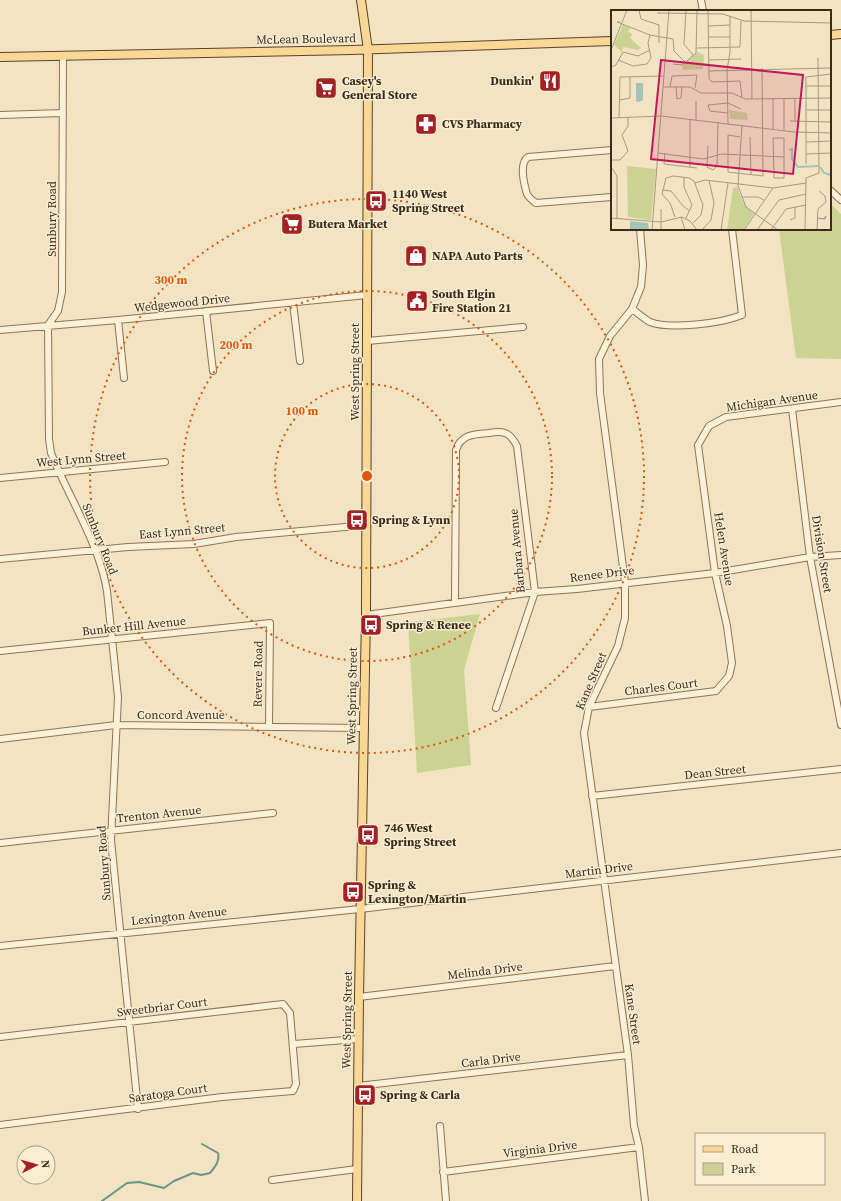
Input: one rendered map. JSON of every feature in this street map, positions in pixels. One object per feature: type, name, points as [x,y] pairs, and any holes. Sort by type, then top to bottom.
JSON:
[{"type":"main road","name":"West Spring Street","points":[[357,1201],[358,1039],[367,526],[368,50],[361,0]]},
{"type":"main road","points":[[831,35],[841,34]]},
{"type":"main road","name":"McLean Boulevard","points":[[0,57],[368,50],[611,41]]},
{"type":"street","points":[[701,0],[703,10]]},
{"type":"street","name":"Sunbury Road","points":[[63,56],[62,292],[58,311],[48,325],[50,453],[95,550],[105,577],[118,697],[111,831],[138,1109]]},
{"type":"street","points":[[0,114],[63,113]]},
{"type":"street","points":[[611,150],[528,157],[525,159],[523,166],[527,194],[531,200],[536,203],[611,197]]},
{"type":"street","points":[[831,191],[841,200]]},
{"type":"street","name":"Kane Street","points":[[640,230],[642,265],[641,287],[632,309],[610,336],[599,359],[600,393],[625,582],[625,618],[618,646],[589,707],[584,733],[628,1055],[634,1126],[639,1147],[645,1201]]},
{"type":"street","points":[[632,309],[650,322],[670,326],[728,321],[742,315],[732,230]]},
{"type":"street","name":"Wedgewood Drive","points":[[0,330],[367,296]]},
{"type":"street","points":[[293,303],[300,361]]},
{"type":"street","points":[[206,311],[213,371]]},
{"type":"street","points":[[118,320],[124,378]]},
{"type":"street","points":[[367,341],[523,327]]},
{"type":"street","name":"Michigan Avenue","points":[[708,426],[726,417],[841,402]]},
{"type":"street","name":"Division Street","points":[[792,409],[810,557],[841,725]]},
{"type":"street","name":"Helen Avenue","points":[[708,426],[698,445],[715,573],[727,626],[732,663],[729,676]]},
{"type":"street","name":"Barbara Avenue","points":[[455,603],[456,450],[460,441],[471,434],[499,432],[510,436],[518,452],[535,592],[496,708]]},
{"type":"street","name":"West Lynn Street","points":[[0,478],[165,462]]},
{"type":"street","name":"East Lynn Street","points":[[0,559],[95,550],[194,544],[236,537],[367,526]]},
{"type":"street","name":"Renee Drive","points":[[366,615],[535,592],[577,589],[625,582],[715,573],[810,557],[841,555]]},
{"type":"street","name":"Bunker Hill Avenue","points":[[0,651],[270,623]]},
{"type":"street","name":"Revere Road","points":[[269,726],[270,623]]},
{"type":"street","name":"Charles Court","points":[[589,707],[716,691],[729,676]]},
{"type":"street","name":"Concord Avenue","points":[[0,739],[116,725],[364,728]]},
{"type":"street","name":"Dean Street","points":[[592,796],[841,769]]},
{"type":"street","name":"Trenton Avenue","points":[[0,843],[273,813]]},
{"type":"street","name":"Martin Drive","points":[[360,909],[841,853]]},
{"type":"street","name":"Lexington Avenue","points":[[0,946],[360,909]]},
{"type":"street","name":"Melinda Drive","points":[[359,997],[615,966]]},
{"type":"street","name":"Sweetbriar Court","points":[[0,1038],[283,1004],[290,1013],[294,1044]]},
{"type":"street","points":[[294,1044],[358,1039]]},
{"type":"street","name":"Saratoga Court","points":[[0,1125],[138,1109],[222,1097],[293,1091],[296,1084],[294,1044]]},
{"type":"street","name":"Carla Drive","points":[[358,1086],[628,1055]]},
{"type":"street","points":[[440,1126],[446,1201]]},
{"type":"street","name":"Virginia Drive","points":[[443,1172],[639,1147]]},
{"type":"street","points":[[272,1180],[357,1169]]},
{"type":"green space","points":[[831,204],[841,214],[841,359],[796,358],[779,230],[831,230]]},
{"type":"green space","points":[[480,614],[464,670],[471,765],[417,773],[408,622]]},
{"type":"waterway","points":[[102,1201],[127,1183],[139,1182],[164,1188],[174,1181],[193,1173],[201,1175],[210,1173],[218,1161],[218,1153],[202,1144]]},
{"type":"place","name":"Dunkin'","points":[[550,81]]},
{"type":"place","name":"Casey's General Store","points":[[326,88]]},
{"type":"place","name":"CVS Pharmacy","points":[[426,124]]},
{"type":"place","name":"1140 West Spring Street","points":[[376,201]]},
{"type":"place","name":"Butera Market","points":[[292,224]]},
{"type":"place","name":"NAPA Auto Parts","points":[[416,256]]},
{"type":"place","name":"South Elgin Fire Station 21","points":[[417,301]]},
{"type":"place","name":"Spring & Lynn","points":[[357,520]]},
{"type":"place","name":"Spring & Renee","points":[[371,625]]},
{"type":"place","name":"746 West Spring Street","points":[[368,835]]},
{"type":"place","name":"Spring & Lexington/Martin","points":[[353,892]]},
{"type":"place","name":"Spring & Carla","points":[[365,1095]]}]
